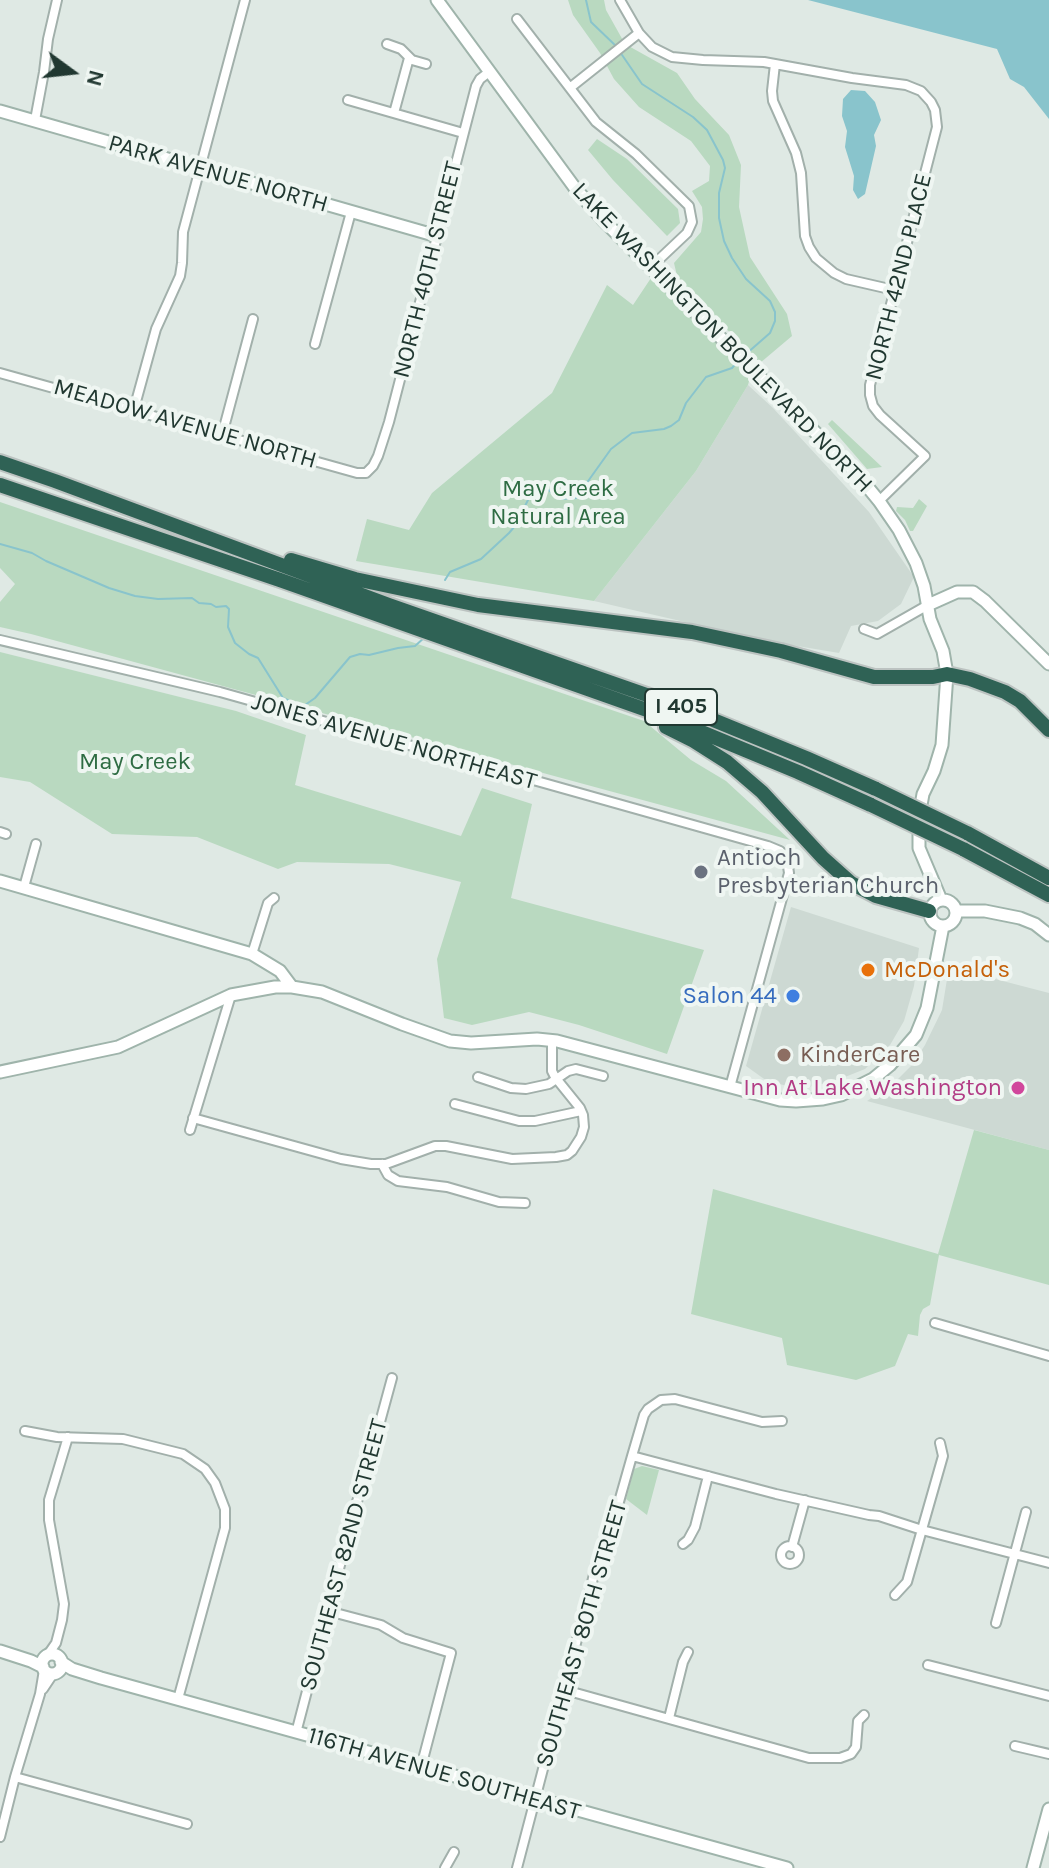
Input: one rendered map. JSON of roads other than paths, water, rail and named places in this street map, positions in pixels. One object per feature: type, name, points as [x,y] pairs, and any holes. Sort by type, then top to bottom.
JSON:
[{"type":"highway","name":"I 405","points":[[0,462],[213,540],[386,612]]},
{"type":"highway","name":"I 405","points":[[0,485],[280,580],[684,708],[876,789],[967,833],[1049,878]]},
{"type":"highway","points":[[213,540],[400,589],[478,605],[692,632],[781,651],[874,677],[933,677],[947,674],[970,679],[1020,701],[1049,730]]},
{"type":"highway","name":"I 405","points":[[479,644],[541,673],[703,732],[871,805],[1049,895]]},
{"type":"highway","points":[[541,673],[694,741],[748,779],[851,883],[876,896],[929,911]]},
{"type":"street","points":[[35,120],[57,0]]},
{"type":"street","points":[[134,409],[156,329],[180,276],[183,232],[245,0]]},
{"type":"street","name":"LAKE WASHINGTON BOULEVARD NORTH","points":[[437,0],[575,188],[604,221],[857,474],[899,530],[924,586],[930,619],[943,651],[947,674],[942,745],[923,794],[919,816],[919,848],[941,900]]},
{"type":"street","points":[[620,0],[639,33],[652,47],[672,57],[775,64],[773,101],[796,153],[801,173],[805,236],[809,247],[816,258],[834,273],[846,279],[894,290]]},
{"type":"street","points":[[517,19],[602,129],[636,154],[691,211],[692,222],[687,233],[651,267]]},
{"type":"street","points":[[571,87],[639,33]]},
{"type":"street","points":[[387,44],[401,49],[409,58],[426,64]]},
{"type":"street","points":[[394,113],[409,58]]},
{"type":"street","name":"NORTH 42ND PLACE","points":[[775,64],[915,88],[926,96],[935,110],[937,127],[871,377],[870,395],[880,415],[925,456],[879,501]]},
{"type":"street","name":"NORTH 40TH STREET","points":[[369,471],[378,456],[389,422],[476,86],[489,72]]},
{"type":"street","points":[[348,100],[463,133]]},
{"type":"street","name":"PARK AVENUE NORTH","points":[[0,111],[437,236]]},
{"type":"street","points":[[315,344],[351,212]]},
{"type":"street","points":[[222,435],[253,319]]},
{"type":"street","name":"MEADOW AVENUE NORTH","points":[[0,373],[357,473],[369,471]]},
{"type":"street","points":[[864,629],[877,634],[957,592],[973,592],[1049,664]]},
{"type":"street","name":"JONES AVENUE NORTHEAST","points":[[0,640],[220,692],[780,851],[787,860],[789,873],[730,1087]]},
{"type":"street","points":[[24,887],[36,844]]},
{"type":"street","points":[[0,881],[252,954],[280,971],[292,987]]},
{"type":"street","points":[[252,954],[268,903],[274,898]]},
{"type":"street","points":[[941,900],[949,901],[956,911],[951,923],[943,926],[931,920],[929,911],[933,903],[941,900]]},
{"type":"street","points":[[956,911],[985,911],[1020,918],[1035,924],[1049,935]]},
{"type":"street","points":[[0,1072],[118,1047],[231,995],[292,987],[322,992],[450,1041],[552,1040],[780,1100],[809,1101],[841,1095],[873,1079],[907,1048],[922,1023],[943,926]]},
{"type":"street","points":[[190,1130],[231,995]]},
{"type":"street","points":[[193,1118],[341,1159],[371,1164],[382,1164],[435,1146],[512,1159],[567,1155],[581,1137],[583,1115],[552,1071],[552,1040]]},
{"type":"street","points":[[478,1077],[511,1088],[526,1089],[541,1087],[576,1069],[603,1076]]},
{"type":"street","points":[[455,1104],[519,1121],[535,1121],[581,1111]]},
{"type":"street","points":[[382,1164],[388,1175],[398,1181],[447,1187],[499,1202],[525,1203]]},
{"type":"street","points":[[935,1323],[1049,1356]]},
{"type":"street","name":"SOUTHEAST 82ND STREET","points":[[296,1733],[392,1378]]},
{"type":"street","name":"SOUTHEAST 80TH STREET","points":[[517,1868],[596,1567],[609,1537],[644,1415],[654,1404],[668,1398],[762,1422],[782,1421]]},
{"type":"street","points":[[25,1431],[44,1436],[123,1439],[183,1454],[205,1469],[215,1483],[225,1509],[225,1528],[178,1699]]},
{"type":"street","points":[[0,1837],[60,1630],[64,1604],[49,1500],[68,1437]]},
{"type":"street","points":[[895,1595],[907,1582],[943,1456],[940,1443]]},
{"type":"street","points":[[632,1456],[879,1516],[1049,1563]]},
{"type":"street","points":[[683,1544],[695,1527],[708,1476]]},
{"type":"street","points":[[792,1547],[805,1500]]},
{"type":"street","points":[[996,1623],[1026,1512]]},
{"type":"street","points":[[328,1611],[381,1625],[403,1638],[451,1653],[421,1767]]},
{"type":"street","name":"116TH AVENUE SOUTHEAST","points":[[2,1652],[787,1868]]},
{"type":"street","points":[[669,1718],[688,1652]]},
{"type":"street","points":[[928,1665],[1049,1696]]},
{"type":"street","points":[[565,1690],[809,1758],[840,1758],[851,1754],[856,1747],[859,1718],[864,1715]]},
{"type":"street","points":[[1015,1746],[1049,1754]]},
{"type":"street","points":[[15,1777],[187,1824]]},
{"type":"street","points":[[1033,1868],[1049,1809]]},
{"type":"street","points":[[445,1868],[454,1852]]},
{"type":"water","points":[[808,0],[1049,0],[1049,119],[1024,87],[1010,79],[997,49]]},
{"type":"water","points":[[851,90],[865,91],[875,102],[881,120],[874,135],[876,146],[865,194],[858,199],[853,190],[854,176],[845,147],[847,131],[842,116],[843,99]]},
{"type":"waterway","name":"May Creek","points":[[586,0],[591,22],[617,47]]},
{"type":"waterway","name":"May Creek","points":[[620,52],[642,84],[693,117],[707,130],[723,160],[725,168],[719,193],[719,218],[724,241],[746,279],[770,301],[775,312],[770,333],[746,354]]},
{"type":"waterway","name":"May Creek","points":[[445,580],[450,572],[481,559],[509,533],[529,498],[544,486],[559,499],[576,498],[611,449],[632,433],[671,426],[679,420],[686,403],[706,377],[732,368],[738,361]]},
{"type":"waterway","name":"May Creek","points":[[0,544],[32,553],[109,588],[135,596],[192,598],[199,603],[226,606],[229,609],[228,627],[235,643],[258,658],[283,698],[299,705],[305,705],[315,698],[350,657],[415,646],[425,637]]},
{"type":"place","name":"Antioch Presbyterian Church","points":[[701,872]]},
{"type":"place","name":"McDonald's","points":[[868,970]]},
{"type":"place","name":"Salon 44","points":[[793,996]]},
{"type":"place","name":"KinderCare","points":[[784,1055]]},
{"type":"place","name":"Inn At Lake Washington","points":[[1018,1088]]},
{"type":"park label","name":"May Creek Natural Area","points":[[558,503]]}]
